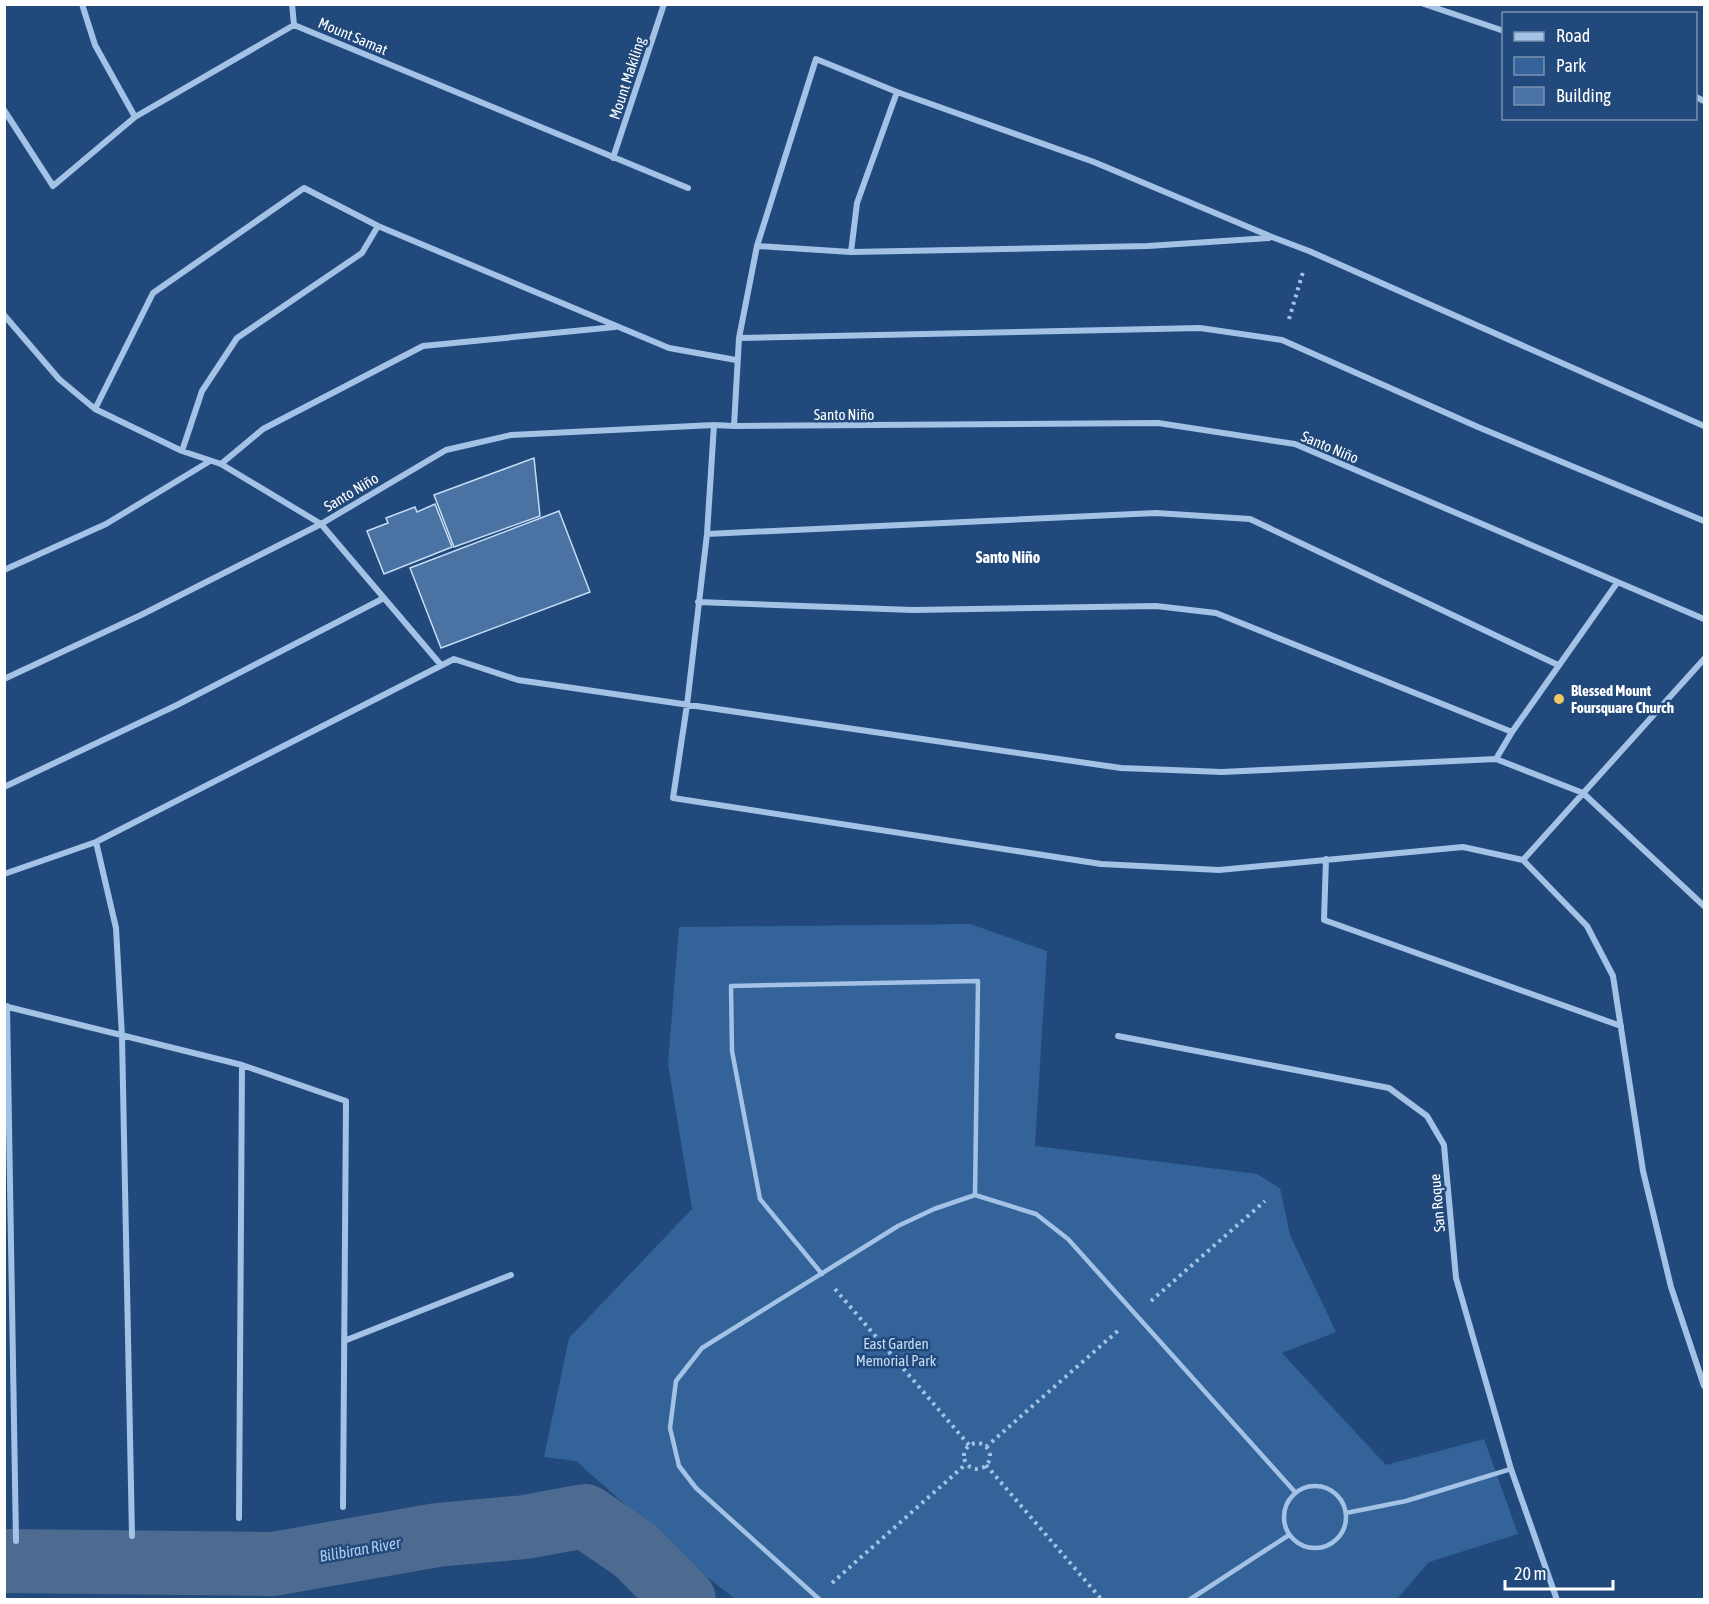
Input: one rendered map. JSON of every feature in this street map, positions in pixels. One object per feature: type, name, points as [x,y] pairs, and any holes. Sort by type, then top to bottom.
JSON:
[{"type":"street","points":[[82,4],[96,45],[135,117]]},
{"type":"street","points":[[292,4],[294,25]]},
{"type":"street","name":"Mount Makiling","points":[[613,158],[664,4]]},
{"type":"street","points":[[1424,4],[1502,31]]},
{"type":"street","name":"Mount Samat","points":[[4,110],[53,186],[135,117],[294,25],[688,188]]},
{"type":"street","points":[[734,426],[736,360],[757,246],[816,60],[897,92],[1094,162],[1309,251],[1704,426]]},
{"type":"street","points":[[850,252],[857,203],[897,92]]},
{"type":"street","points":[[95,409],[153,292],[304,188],[378,226],[669,348],[736,360]]},
{"type":"street","points":[[182,451],[202,391],[237,338],[362,253],[378,226]]},
{"type":"street","points":[[757,246],[850,252],[1148,246],[1272,237]]},
{"type":"street","points":[[4,315],[59,379],[95,409],[182,451],[221,464],[321,524],[441,665]]},
{"type":"street","points":[[221,464],[263,429],[423,346],[618,327]]},
{"type":"street","points":[[739,338],[1200,328],[1282,340],[1478,427],[1704,521]]},
{"type":"street","name":"Santo Niño","points":[[4,679],[141,615],[321,524],[446,450],[511,435],[714,425],[1158,423],[1295,444],[1704,619]]},
{"type":"street","points":[[714,425],[707,534],[687,705],[673,798],[1101,864],[1218,870],[1463,847],[1523,860],[1587,926],[1613,975],[1643,1171],[1671,1287],[1704,1386]]},
{"type":"street","points":[[4,570],[106,524],[210,461]]},
{"type":"street","points":[[707,534],[1156,513],[1250,519],[1558,665]]},
{"type":"street","points":[[1496,759],[1558,665],[1617,583]]},
{"type":"street","points":[[4,787],[177,705],[384,598]]},
{"type":"street","points":[[698,602],[913,610],[1156,606],[1216,613],[1512,732]]},
{"type":"street","points":[[4,874],[96,842],[454,659],[518,680],[1121,768],[1222,772],[1496,759],[1583,793],[1704,906]]},
{"type":"street","points":[[1523,860],[1704,659]]},
{"type":"street","points":[[96,842],[116,928],[123,1036],[132,1536]]},
{"type":"street","points":[[1326,860],[1324,920],[1621,1026]]},
{"type":"street","points":[[16,1541],[6,1006],[242,1065],[346,1101],[343,1507]]},
{"type":"street","name":"San Roque","points":[[1118,1036],[1389,1088],[1427,1116],[1444,1145],[1456,1278],[1511,1470],[1557,1599]]},
{"type":"street","points":[[239,1518],[242,1065]]},
{"type":"street","points":[[344,1341],[511,1275]]},
{"type":"lane","points":[[822,1274],[760,1199],[732,1051],[731,986],[978,981],[975,1195]]},
{"type":"lane","points":[[818,1598],[696,1488],[679,1466],[670,1428],[676,1381],[702,1348],[898,1226],[934,1209],[975,1195],[1036,1214],[1068,1239],[1295,1492]]},
{"type":"lane","points":[[1346,1513],[1406,1501],[1511,1470]]},
{"type":"lane","points":[[1316,1485],[1336,1493],[1346,1513],[1345,1527],[1338,1539],[1326,1546],[1313,1548],[1299,1544],[1290,1535],[1284,1520],[1286,1505],[1295,1492],[1316,1485]]},
{"type":"lane","points":[[1188,1599],[1290,1535]]},
{"type":"path","points":[[1282,340],[1309,251]]},
{"type":"path","points":[[822,1274],[969,1446]]},
{"type":"path","points":[[978,1443],[986,1447],[990,1456],[986,1465],[976,1469],[966,1464],[964,1454],[969,1446],[978,1443]]},
{"type":"path","points":[[818,1598],[966,1464]]},
{"type":"path","points":[[986,1465],[1102,1599]]},
{"type":"green space","name":"East Garden Memorial Park","points":[[970,924],[1047,951],[1035,1146],[1257,1174],[1280,1188],[1290,1235],[1336,1332],[1282,1353],[1386,1465],[1484,1439],[1518,1534],[1429,1562],[1397,1599],[735,1599],[576,1461],[544,1457],[569,1338],[692,1209],[668,1064],[679,927]]},
{"type":"building","points":[[534,458],[540,516],[454,547],[434,495]]},
{"type":"building","points":[[435,504],[452,547],[384,574],[367,531],[388,523],[386,518],[415,507],[417,512]]},
{"type":"building","points":[[559,511],[590,592],[441,648],[410,568]]},
{"type":"waterway","name":"Bilibiran River","points":[[4,1561],[273,1564],[437,1535],[525,1527],[585,1516],[636,1551],[684,1600]]},
{"type":"place","name":"Blessed Mount Foursquare Church","points":[[1559,699]]},
{"type":"district","name":"Santo Niño","points":[[1008,557]]}]
